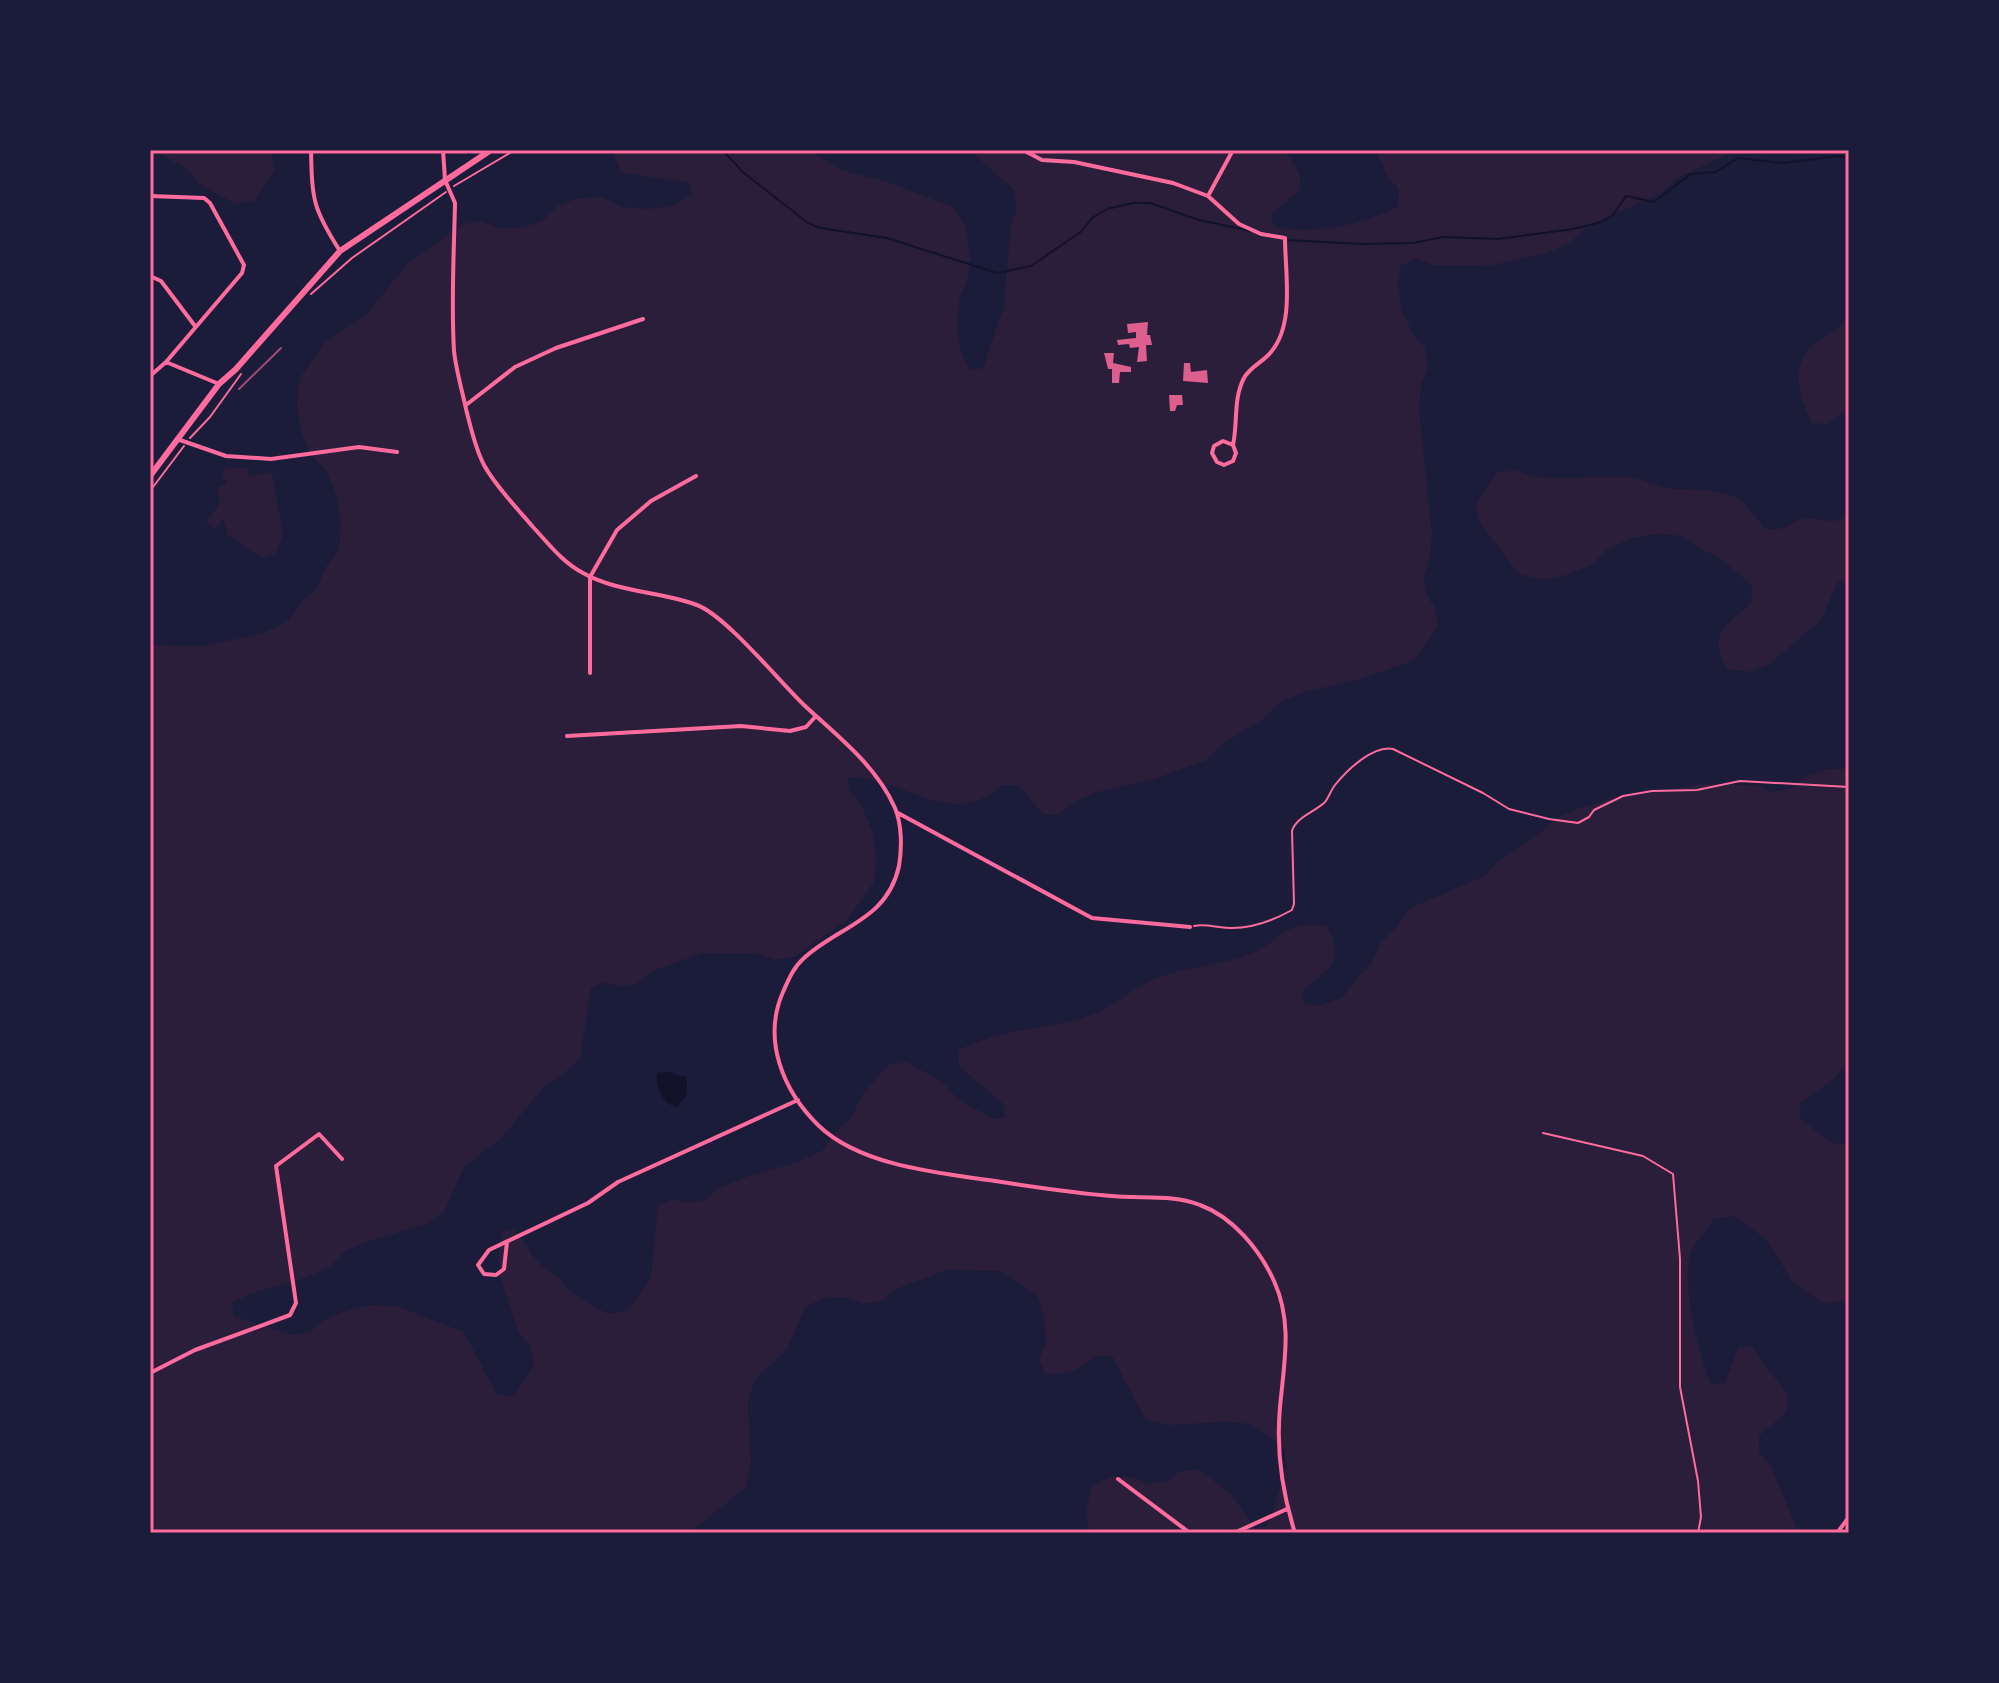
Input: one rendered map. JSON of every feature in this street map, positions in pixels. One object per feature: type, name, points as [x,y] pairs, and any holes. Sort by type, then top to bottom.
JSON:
[{"type":"main road","points":[[150,476],[219,384],[236,369],[340,251],[491,150]]},
{"type":"street","points":[[311,150],[312,193],[318,215],[340,251]]},
{"type":"street","points":[[443,150],[445,180],[455,203],[454,355],[472,434],[484,466],[567,564],[621,589],[702,606],[727,626],[869,767],[898,813],[902,852],[896,877],[885,898],[870,914],[802,959],[778,1003],[773,1046],[781,1069],[798,1100],[819,1126],[844,1144],[908,1166],[1075,1193],[1170,1198],[1200,1205],[1227,1220],[1250,1242],[1273,1279],[1282,1306],[1288,1335],[1278,1444],[1287,1509],[1295,1533]]},
{"type":"street","points":[[1023,150],[1042,160],[1074,162],[1173,183],[1208,196],[1239,224],[1261,234],[1285,238],[1283,329],[1271,352],[1245,375],[1237,398],[1233,445],[1236,453],[1233,461],[1224,465],[1215,460],[1212,453],[1216,444],[1223,441],[1233,445]]},
{"type":"street","points":[[1208,196],[1233,150]]},
{"type":"street","points":[[150,196],[204,198],[242,258],[242,273],[166,362],[150,376]]},
{"type":"street","points":[[150,276],[161,281],[195,326]]},
{"type":"street","points":[[466,405],[515,367],[556,348],[643,319]]},
{"type":"street","points":[[166,362],[219,384]]},
{"type":"street","points":[[177,439],[226,456],[271,459],[359,447],[397,452]]},
{"type":"street","points":[[590,673],[590,577],[617,530],[651,501],[696,476]]},
{"type":"street","points":[[567,736],[741,726],[790,731],[806,727],[816,716]]},
{"type":"street","points":[[898,813],[1092,918],[1190,927]]},
{"type":"street","points":[[507,1242],[504,1269],[496,1275],[484,1274],[478,1265],[489,1250],[588,1203],[618,1182],[798,1100]]},
{"type":"street","points":[[150,1373],[195,1350],[290,1315],[296,1303],[276,1166],[319,1134],[342,1159]]},
{"type":"street","points":[[1118,1479],[1190,1533]]},
{"type":"street","points":[[1234,1533],[1287,1509]]},
{"type":"street","points":[[1837,1533],[1849,1517]]},
{"type":"lane","points":[[1543,1133],[1643,1156],[1673,1174],[1680,1259],[1680,1387],[1698,1481],[1701,1517],[1698,1533]]},
{"type":"path","points":[[307,298],[352,258],[449,190],[515,150]]},
{"type":"path","points":[[150,491],[242,373]]},
{"type":"path","points":[[1190,927],[1211,924],[1236,928],[1274,920],[1292,910],[1292,827],[1326,801],[1339,780],[1384,747],[1483,793],[1509,809],[1578,823],[1594,810],[1623,796],[1652,791],[1697,790],[1740,781],[1849,787]]},
{"type":"shaded area","points":[[153,150],[270,150],[275,171],[254,201],[235,204],[200,184],[184,167]]},
{"type":"shaded area","points":[[612,150],[808,150],[841,170],[888,182],[953,207],[966,227],[970,253],[968,279],[959,300],[957,327],[961,352],[970,370],[983,368],[1004,306],[1011,226],[1017,209],[1014,190],[969,150],[1284,150],[1300,174],[1300,190],[1271,215],[1274,227],[1321,229],[1369,219],[1398,206],[1399,190],[1387,176],[1376,150],[1737,150],[1676,179],[1659,195],[1587,226],[1571,242],[1547,253],[1488,266],[1434,265],[1416,259],[1401,265],[1398,285],[1402,310],[1413,334],[1425,348],[1428,368],[1421,385],[1419,411],[1432,533],[1430,559],[1424,577],[1438,627],[1415,660],[1281,702],[1264,718],[1223,744],[1207,760],[1155,779],[1097,792],[1073,802],[1059,815],[1043,814],[1019,785],[1003,785],[988,796],[959,804],[931,800],[867,779],[848,778],[850,791],[862,806],[872,830],[876,855],[874,882],[848,919],[794,957],[775,960],[758,954],[703,953],[652,971],[638,983],[619,987],[606,982],[591,988],[580,1059],[543,1088],[500,1140],[463,1169],[444,1212],[424,1225],[345,1251],[329,1267],[305,1278],[250,1294],[232,1303],[234,1316],[292,1335],[310,1332],[324,1320],[348,1310],[373,1305],[399,1307],[464,1332],[497,1395],[513,1396],[534,1366],[531,1347],[519,1333],[501,1281],[499,1251],[502,1231],[515,1229],[539,1264],[558,1277],[573,1294],[608,1314],[627,1311],[651,1278],[658,1205],[673,1199],[687,1203],[705,1200],[719,1188],[822,1151],[852,1117],[861,1096],[888,1065],[907,1062],[942,1082],[958,1099],[993,1119],[1005,1117],[1003,1104],[959,1066],[959,1050],[992,1037],[1094,1014],[1157,978],[1245,956],[1300,925],[1327,926],[1335,949],[1332,964],[1302,992],[1305,1004],[1321,1005],[1342,998],[1371,964],[1381,943],[1410,908],[1482,877],[1556,818],[1607,800],[1701,784],[1755,785],[1773,792],[1791,788],[1805,776],[1827,769],[1849,769],[1849,1061],[1835,1078],[1801,1103],[1800,1119],[1833,1143],[1849,1145],[1849,1297],[1824,1304],[1792,1281],[1766,1239],[1733,1216],[1714,1219],[1694,1246],[1689,1262],[1692,1318],[1712,1385],[1725,1383],[1738,1348],[1751,1346],[1788,1395],[1787,1412],[1759,1436],[1759,1452],[1771,1467],[1799,1533],[1090,1533],[1086,1511],[1092,1487],[1109,1477],[1132,1477],[1149,1484],[1167,1481],[1179,1472],[1198,1469],[1230,1493],[1255,1528],[1268,1526],[1287,1467],[1284,1448],[1251,1424],[1168,1425],[1145,1419],[1112,1356],[1096,1356],[1072,1371],[1045,1374],[1039,1359],[1046,1342],[1045,1319],[1038,1297],[1002,1271],[947,1270],[896,1289],[882,1301],[863,1304],[846,1297],[824,1298],[806,1307],[787,1349],[754,1381],[748,1405],[751,1463],[746,1487],[690,1533],[150,1533],[150,645],[205,646],[263,633],[287,622],[317,588],[339,548],[341,522],[337,497],[327,472],[311,455],[301,431],[297,406],[299,379],[325,342],[365,316],[408,263],[463,224],[481,221],[498,228],[521,228],[542,221],[559,205],[580,198],[602,197],[623,207],[649,209],[674,205],[692,195],[689,183],[621,172]]},
{"type":"shaded area","points":[[1849,319],[1849,407],[1828,424],[1812,423],[1800,390],[1800,364],[1813,345]]},
{"type":"shaded area","points":[[225,467],[248,468],[249,476],[272,472],[283,535],[276,553],[261,558],[228,535],[223,519],[214,530],[206,522],[220,503],[217,488],[227,483],[222,474]]},
{"type":"shaded area","points":[[1515,470],[1556,478],[1626,477],[1674,489],[1728,494],[1739,499],[1765,529],[1779,529],[1805,518],[1834,521],[1849,514],[1849,580],[1838,582],[1821,620],[1768,665],[1747,672],[1727,669],[1719,638],[1727,625],[1751,603],[1752,586],[1722,559],[1683,536],[1657,534],[1632,538],[1608,549],[1591,565],[1567,575],[1543,580],[1519,574],[1479,522],[1476,503],[1496,473]]},
{"type":"shaded area","points":[[657,1073],[687,1077],[687,1095],[677,1107],[664,1099],[659,1089]]},
{"type":"building","points":[[1148,322],[1147,335],[1150,335],[1152,345],[1146,345],[1147,361],[1137,362],[1139,347],[1118,345],[1117,340],[1136,338],[1136,332],[1128,333],[1127,324]]},
{"type":"building","points":[[1104,353],[1114,353],[1113,363],[1131,367],[1131,372],[1120,372],[1119,383],[1112,383],[1112,369],[1108,369]]},
{"type":"building","points":[[1184,363],[1190,363],[1191,372],[1207,370],[1208,383],[1183,381]]},
{"type":"building","points":[[1169,395],[1182,395],[1183,405],[1177,405],[1175,411],[1170,411]]},
{"type":"waterway","points":[[722,150],[744,173],[808,223],[820,228],[887,238],[997,273],[1031,266],[1082,231],[1092,218],[1107,209],[1133,203],[1150,203],[1199,220],[1250,231]]},
{"type":"waterway","points":[[1287,240],[1413,243],[1443,237],[1498,239],[1573,229],[1602,222],[1613,215],[1626,196],[1654,202],[1691,174],[1716,172],[1738,158],[1783,163],[1839,156],[1849,158]]},
{"type":"railway","points":[[239,389],[281,348]]}]
